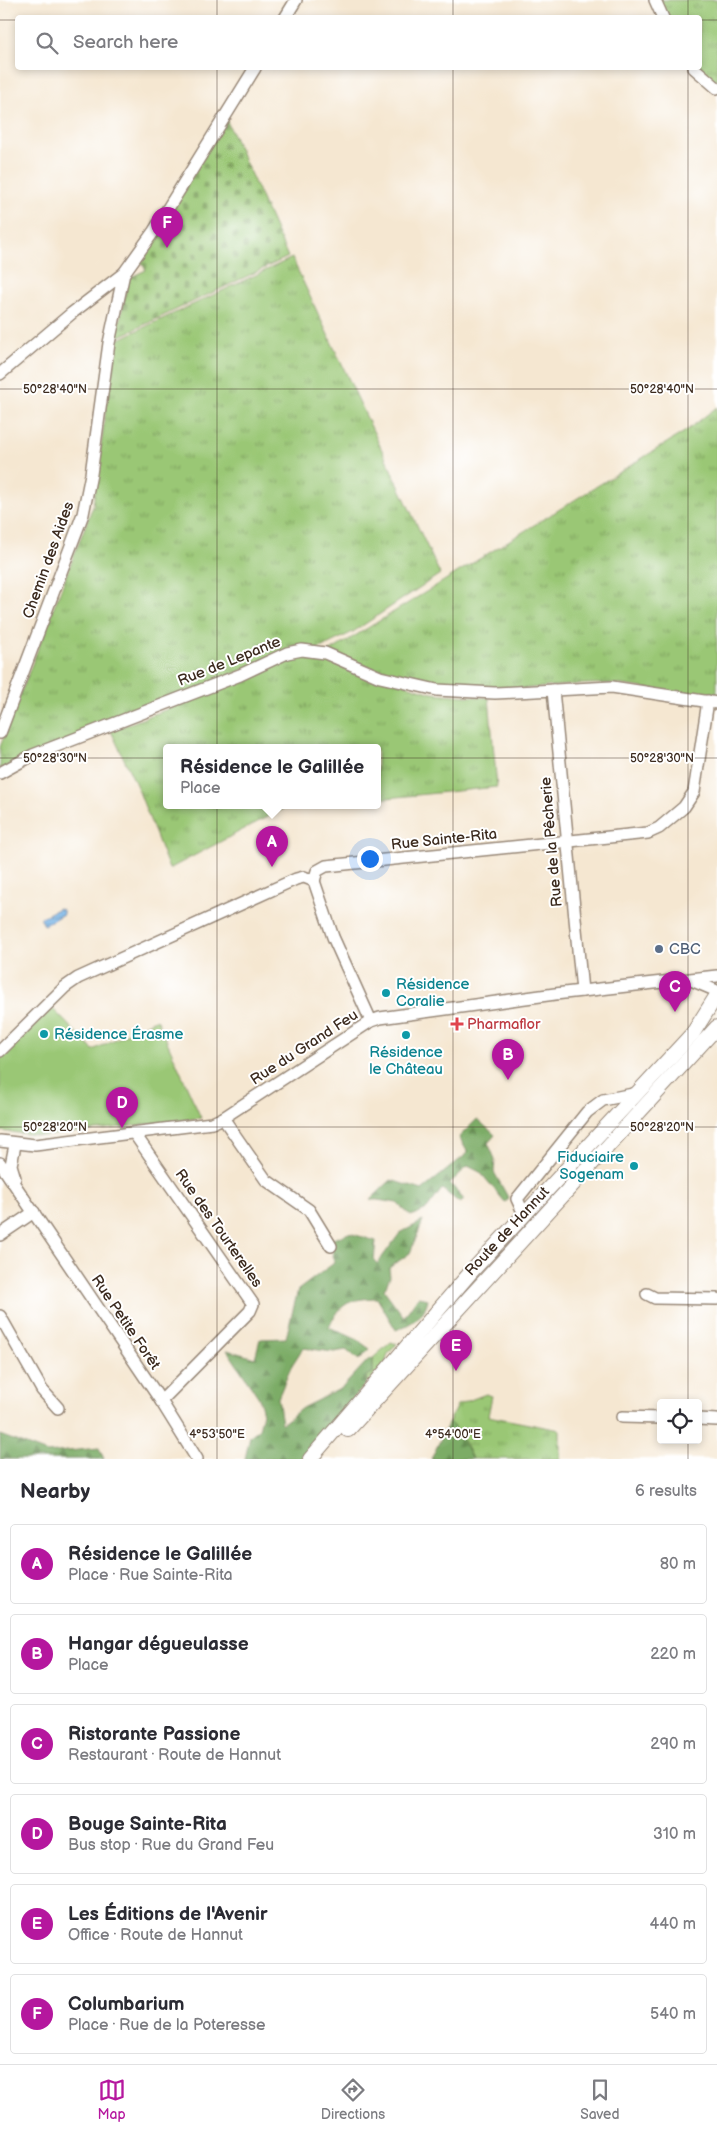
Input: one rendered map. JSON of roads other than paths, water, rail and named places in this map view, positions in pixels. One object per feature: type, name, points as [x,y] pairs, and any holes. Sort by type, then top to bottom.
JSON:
[{"type":"main road","name":"Route de Hannut","points":[[310,1459],[352,1412],[365,1393],[524,1214],[693,1033],[717,996]]},
{"type":"main road","name":"Route de Hannut","points":[[323,1459],[717,1026]]},
{"type":"main road","points":[[303,1459],[365,1393]]},
{"type":"street","points":[[288,15],[296,0]]},
{"type":"street","points":[[655,0],[661,15]]},
{"type":"street","points":[[0,374],[72,314],[124,274],[154,231],[254,70]]},
{"type":"street","points":[[696,70],[717,88]]},
{"type":"street","name":"Chemin des Aides","points":[[0,733],[83,514],[91,474],[108,343],[124,274]]},
{"type":"street","name":"Rue de Lepante","points":[[0,773],[32,755],[240,675],[287,653],[316,651],[380,677],[437,690],[495,693],[612,687],[712,702]]},
{"type":"street","name":"Rue de la Pêcherie","points":[[553,690],[566,842],[582,990]]},
{"type":"street","name":"Rue Sainte-Rita","points":[[314,881],[317,871],[326,866],[648,833],[658,828],[684,807],[694,792],[706,716],[712,702]]},
{"type":"street","points":[[0,1051],[65,986],[78,978],[304,877],[314,881],[332,937],[371,1021]]},
{"type":"street","name":"Rue du Grand Feu","points":[[0,1141],[35,1145],[212,1123],[223,1118],[371,1021],[396,1015],[582,990],[717,976]]},
{"type":"street","name":"Rue du Grand Feu","points":[[691,980],[717,991]]},
{"type":"street","name":"Route de Hannut","points":[[524,1214],[517,1199],[586,1112],[603,1100],[638,1092]]},
{"type":"street","points":[[223,1118],[266,1180],[309,1210],[332,1246]]},
{"type":"street","name":"Rue des Tourterelles","points":[[134,1133],[254,1304],[250,1311],[196,1368],[161,1401]]},
{"type":"street","name":"Rue Petite Forêt","points":[[15,1144],[11,1165],[12,1173],[28,1194],[32,1207]]},
{"type":"street","name":"Rue Petite Forêt","points":[[0,1163],[32,1207],[161,1401],[197,1459]]},
{"type":"street","points":[[0,1235],[32,1207]]},
{"type":"street","points":[[647,1294],[655,1298],[717,1299]]},
{"type":"street","points":[[0,1316],[42,1390],[58,1408]]},
{"type":"street","points":[[622,1417],[657,1418]]},
{"type":"street","points":[[702,1419],[717,1420]]},
{"type":"water","points":[[59,908],[63,910],[63,914],[44,925],[40,918]]},
{"type":"place","name":"Columbarium","points":[[167,248]]},
{"type":"place","name":"Résidence le Galillée","points":[[272,867]]},
{"type":"place","name":"CBC","points":[[659,949]]},
{"type":"place","name":"Résidence Coralie","points":[[386,993]]},
{"type":"place","name":"Ristorante Passione","points":[[675,1012]]},
{"type":"place","name":"Pharmaflor","points":[[457,1024]]},
{"type":"place","name":"Résidence Érasme","points":[[44,1034]]},
{"type":"place","name":"Résidence le Château","points":[[406,1035]]},
{"type":"place","name":"Hangar dégueulasse","points":[[508,1080]]},
{"type":"place","name":"Bouge Sainte-Rita","points":[[122,1128]]},
{"type":"place","name":"Fiduciaire Sogenam","points":[[634,1166]]},
{"type":"place","name":"Les Éditions de l'Avenir","points":[[456,1371]]}]
